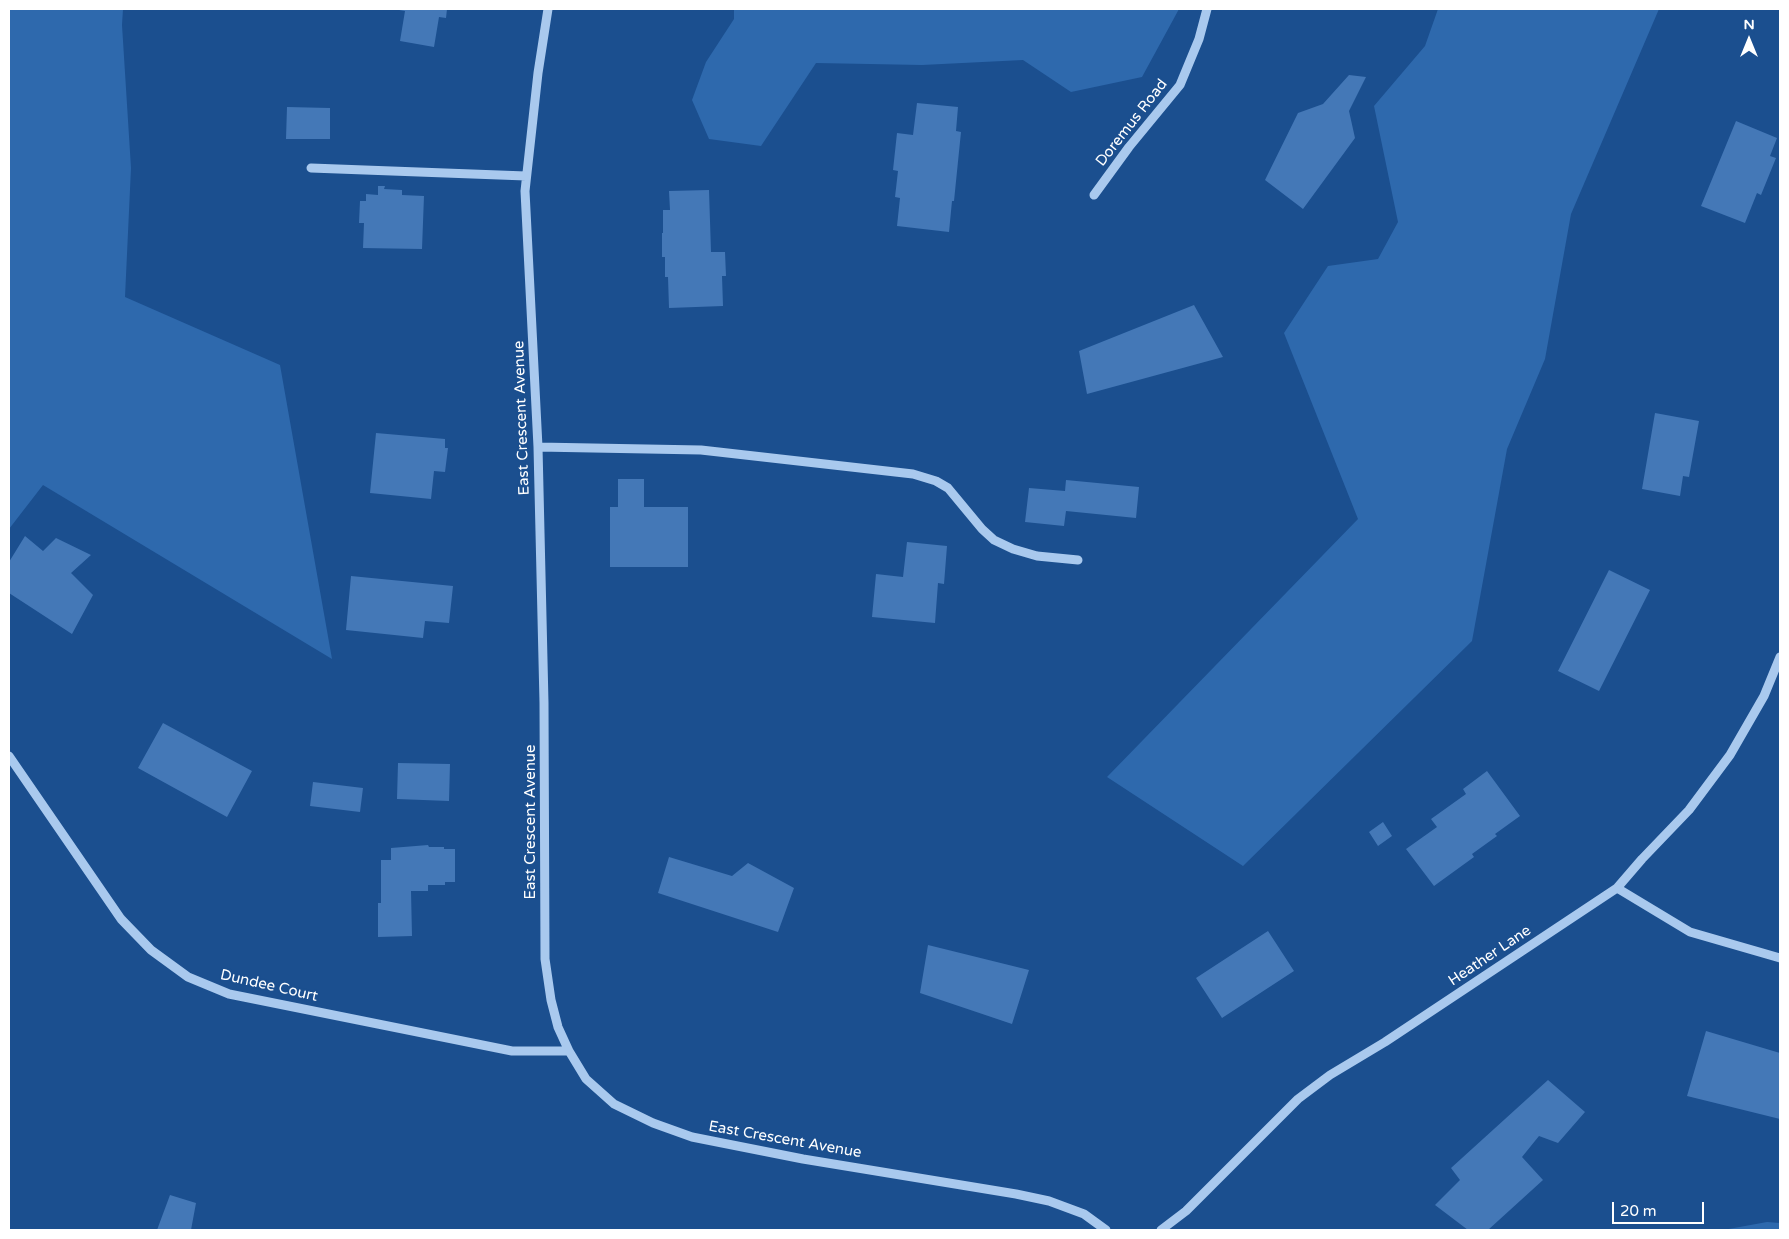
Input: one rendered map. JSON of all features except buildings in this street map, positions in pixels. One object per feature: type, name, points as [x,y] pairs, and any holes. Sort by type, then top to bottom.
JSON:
[{"type":"street","name":"East Crescent Avenue","points":[[548,9],[538,73],[525,191],[538,447],[544,703],[545,959],[553,1009],[558,1027],[569,1051],[586,1079],[614,1104],[652,1123],[692,1137],[1041,1199],[1084,1214],[1106,1230]]},
{"type":"street","name":"Doremus Road","points":[[1094,195],[1129,147],[1180,85],[1199,39],[1207,9]]},
{"type":"street","points":[[311,168],[526,176]]},
{"type":"street","points":[[538,447],[701,450],[914,474],[936,481],[948,488],[982,529],[994,540],[1013,549],[1037,556],[1078,560]]},
{"type":"street","name":"Heather Lane","points":[[1161,1230],[1186,1211],[1298,1099],[1330,1075],[1385,1042],[1617,888],[1689,810],[1730,755],[1764,696],[1780,657]]},
{"type":"street","name":"Dundee Court","points":[[9,756],[121,919],[150,950],[188,977],[229,994],[512,1051],[569,1051]]},
{"type":"street","points":[[1617,888],[1690,932],[1780,958]]},
{"type":"shaded area","points":[[9,9],[123,9],[122,25],[131,168],[125,297],[280,365],[332,659],[43,485],[9,529]]},
{"type":"shaded area","points":[[734,9],[1179,9],[1142,77],[1071,92],[1023,60],[922,65],[816,63],[761,146],[709,139],[692,100],[706,62],[734,19]]},
{"type":"shaded area","points":[[1438,9],[1659,9],[1571,214],[1545,359],[1507,449],[1472,641],[1243,866],[1107,777],[1358,519],[1284,333],[1328,266],[1378,259],[1398,222],[1374,106],[1425,46]]},
{"type":"shaded area","points":[[1767,1222],[1780,1223],[1780,1230],[1723,1230]]}]
